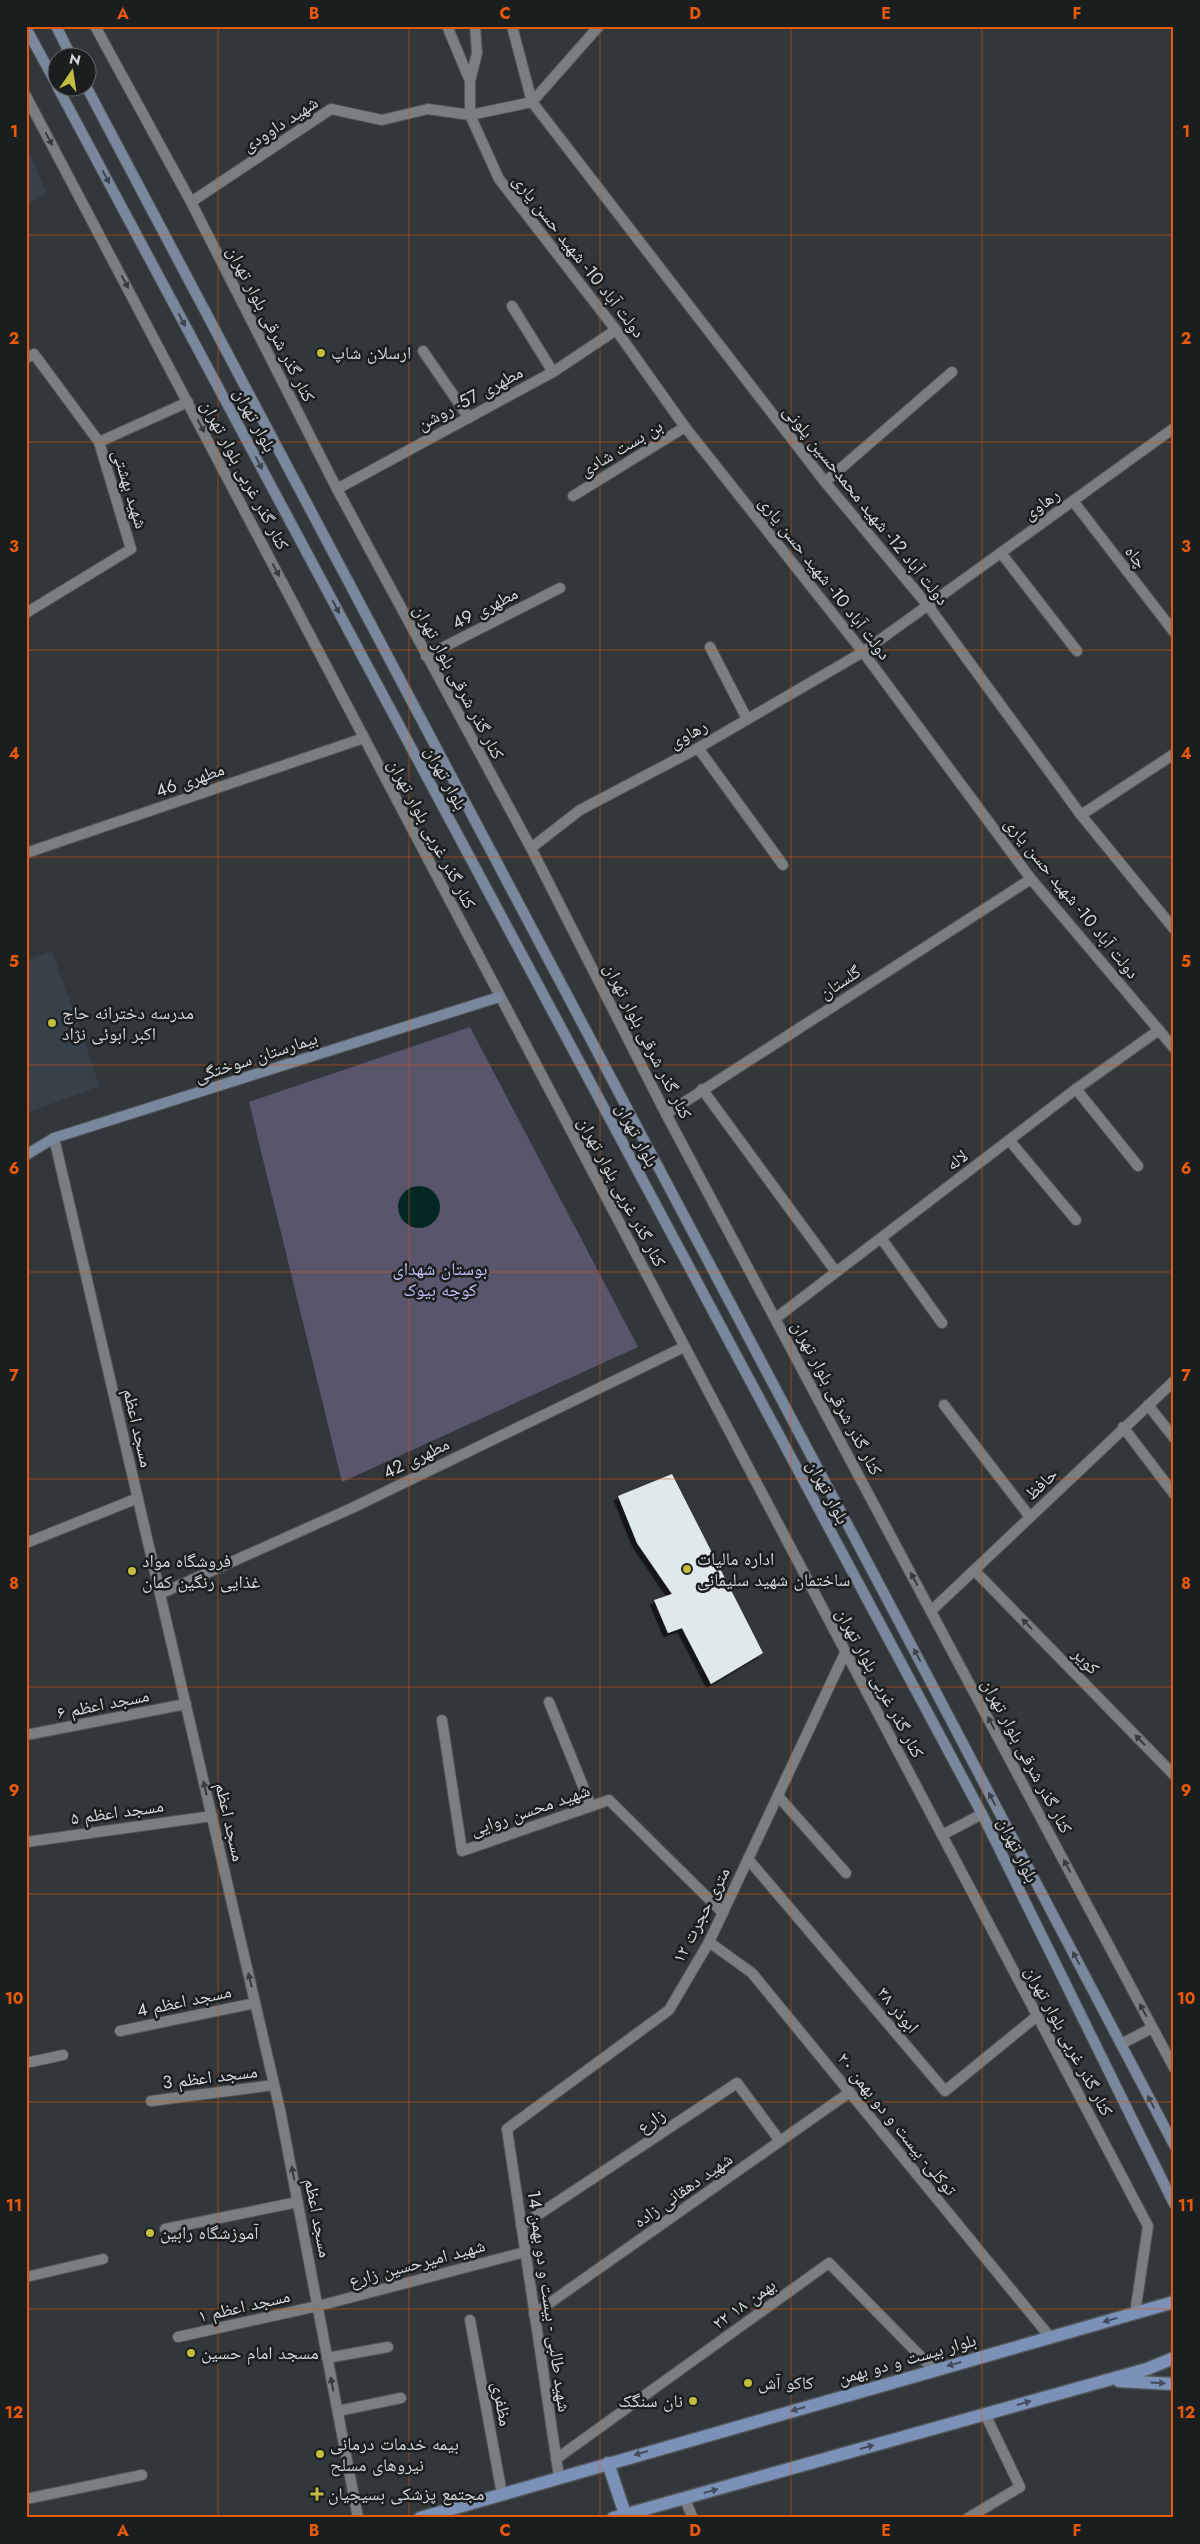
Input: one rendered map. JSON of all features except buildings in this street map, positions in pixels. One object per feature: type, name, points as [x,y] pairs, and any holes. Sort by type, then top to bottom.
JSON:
[{"type":"main road","points":[[56,26],[67,48]]},
{"type":"main road","name":"بلوار تهران","points":[[26,28],[48,69]]},
{"type":"main road","name":"بلوار تهران","points":[[64,98],[982,1814],[1174,2204]]},
{"type":"main road","name":"بلوار تهران","points":[[92,98],[1174,2146]]},
{"type":"main road","name":"بیمارستان سوختگی","points":[[26,1155],[54,1138],[499,997]]},
{"type":"main road","name":"بلوار بیست و دو بهمن","points":[[420,2518],[1174,2302]]},
{"type":"main road","points":[[608,2463],[619,2516],[1147,2369],[1174,2358]]},
{"type":"main road","points":[[1106,2380],[1174,2384]]},
{"type":"street","name":"کنار گذر شرقی بلوار تهران","points":[[95,26],[191,202],[337,489],[531,848],[666,1114],[1174,2068]]},
{"type":"street","points":[[447,26],[470,82]]},
{"type":"street","points":[[470,115],[470,82],[477,53],[475,26]]},
{"type":"street","points":[[512,26],[532,102]]},
{"type":"street","points":[[532,102],[599,26]]},
{"type":"street","name":"کنار گذر غربی بلوار تهران","points":[[26,96],[499,997],[582,1148],[684,1347],[1148,2226],[1135,2312]]},
{"type":"street","name":"شهید داوودی","points":[[191,202],[331,110],[382,120],[428,109],[470,115],[532,102]]},
{"type":"street","name":"دولت آباد 12- شهید محمدحسین پلونی","points":[[532,102],[825,482],[929,607],[1081,815],[1174,929]]},
{"type":"street","name":"دولت آباد 10- شهید حسن یاری","points":[[470,115],[499,179],[616,330],[686,427],[864,652],[1031,879],[1174,1048]]},
{"type":"street","points":[[512,306],[553,372]]},
{"type":"street","name":"مطهری 57- روشن","points":[[337,489],[553,372],[616,330]]},
{"type":"street","points":[[423,351],[469,418]]},
{"type":"street","points":[[26,358],[34,354],[99,442]]},
{"type":"street","points":[[825,482],[952,372]]},
{"type":"street","name":"شهید بهشتی","points":[[26,613],[131,549],[99,442],[188,402]]},
{"type":"street","name":"بن بست شادی","points":[[573,496],[686,427]]},
{"type":"street","name":"رهاوی","points":[[531,848],[580,810],[698,748],[864,652],[929,607],[1174,428]]},
{"type":"street","name":"چاه","points":[[1073,501],[1174,632]]},
{"type":"street","points":[[1001,553],[1077,652]]},
{"type":"street","name":"مطهری 49","points":[[426,656],[560,588]]},
{"type":"street","points":[[710,647],[747,719]]},
{"type":"street","name":"مطهری 46","points":[[26,852],[364,738]]},
{"type":"street","points":[[698,748],[783,865]]},
{"type":"street","points":[[1081,815],[1174,754]]},
{"type":"street","name":"گلستان","points":[[666,1114],[702,1089],[1031,879]]},
{"type":"street","name":"لاله","points":[[776,1318],[1076,1089],[1159,1030]]},
{"type":"street","points":[[702,1089],[836,1272]]},
{"type":"street","points":[[1076,1089],[1138,1166]]},
{"type":"street","name":"مسجد اعظم","points":[[54,1138],[274,2086],[358,2518]]},
{"type":"street","points":[[1010,1140],[1076,1220]]},
{"type":"street","points":[[881,1238],[942,1323]]},
{"type":"street","name":"مطهری 42","points":[[160,1594],[352,1508],[684,1347]]},
{"type":"street","name":"حافظ","points":[[931,1611],[1123,1427],[1174,1381]]},
{"type":"street","points":[[944,1405],[1030,1517]]},
{"type":"street","points":[[1148,1405],[1174,1438]]},
{"type":"street","points":[[1123,1427],[1174,1494]]},
{"type":"street","points":[[26,1543],[138,1498]]},
{"type":"street","name":"کویر","points":[[974,1570],[1174,1775]]},
{"type":"street","name":"۱۲ متری حجرت","points":[[507,2129],[669,2010],[709,1942],[846,1653]]},
{"type":"street","points":[[549,1702],[591,1806]]},
{"type":"street","name":"مسجد اعظم ۶","points":[[26,1736],[186,1704]]},
{"type":"street","name":"شهید محسن روایی","points":[[442,1720],[462,1851],[609,1800],[723,1913]]},
{"type":"street","points":[[778,1796],[846,1873]]},
{"type":"street","points":[[942,1835],[982,1814]]},
{"type":"street","name":"مسجد اعظم ۵","points":[[26,1842],[212,1816]]},
{"type":"street","name":"۳۸ ابوذر","points":[[748,1859],[945,2091],[1037,2016]]},
{"type":"street","name":"توکلی- بیست و دو بهمن ۲۰","points":[[709,1942],[752,1973],[1050,2337]]},
{"type":"street","name":"مسجد اعظم 4","points":[[120,2031],[255,2002]]},
{"type":"street","points":[[1121,2044],[1152,2028]]},
{"type":"street","points":[[26,2062],[64,2055]]},
{"type":"street","name":"زارع","points":[[522,2226],[737,2083],[780,2141]]},
{"type":"street","name":"مسجد اعظم 3","points":[[150,2101],[274,2086]]},
{"type":"street","name":"شهید دهقانی زاده","points":[[534,2314],[850,2092]]},
{"type":"street","name":"شهید طالبی - بیست و دو بهمن 14","points":[[507,2129],[559,2478]]},
{"type":"street","points":[[165,2229],[298,2202]]},
{"type":"street","name":"شهید امیرحسین زارع","points":[[318,2306],[525,2252]]},
{"type":"street","points":[[26,2277],[103,2259]]},
{"type":"street","name":"۲۲ بهمن ۱۸","points":[[556,2459],[830,2263],[934,2370]]},
{"type":"street","name":"مسجد اعظم ۱","points":[[178,2337],[318,2306]]},
{"type":"street","name":"مظفری","points":[[470,2320],[502,2494]]},
{"type":"street","points":[[327,2358],[388,2347]]},
{"type":"street","points":[[338,2411],[401,2398]]},
{"type":"street","points":[[968,2518],[1020,2487],[985,2414]]},
{"type":"street","points":[[26,2499],[142,2475]]},
{"type":"street","points":[[684,2498],[692,2518]]},
{"type":"shaded area","points":[[26,145],[47,194],[26,205]]},
{"type":"shaded area","name":"مدرسه دخترانه حاج اکبر ابوئی نژاد","points":[[52,951],[100,1086],[26,1113],[26,960]]},
{"type":"shaded area","points":[[423,1186],[431,1189],[437,1195],[440,1207],[437,1219],[431,1225],[415,1228],[407,1225],[401,1219],[398,1203],[401,1195],[407,1189]]},
{"type":"green space","name":"بوستان شهدای کوچه بیوک","points":[[470,1027],[638,1347],[342,1482],[249,1102]]},
{"type":"place","name":"ارسلان شاپ","points":[[321,353]]},
{"type":"place","name":"مدرسه دخترانه حاج اکبر ابوئی نژاد","points":[[52,1023]]},
{"type":"place","name":"اداره مالیات ساختمان شهید سلیمانی","points":[[687,1569]]},
{"type":"place","name":"فروشگاه مواد غذایی رنگین کمان","points":[[132,1571]]},
{"type":"place","name":"آموزشگاه رابین","points":[[150,2233]]},
{"type":"place","name":"مسجد امام حسین","points":[[191,2353]]},
{"type":"place","name":"کاکو آش","points":[[748,2383]]},
{"type":"place","name":"نان سنگک","points":[[693,2401]]},
{"type":"place","name":"بیمه خدمات درمانی نیروهای مسلح","points":[[320,2454]]},
{"type":"place","name":"مجتمع پزشکی بسیجیان","points":[[317,2494]]}]
